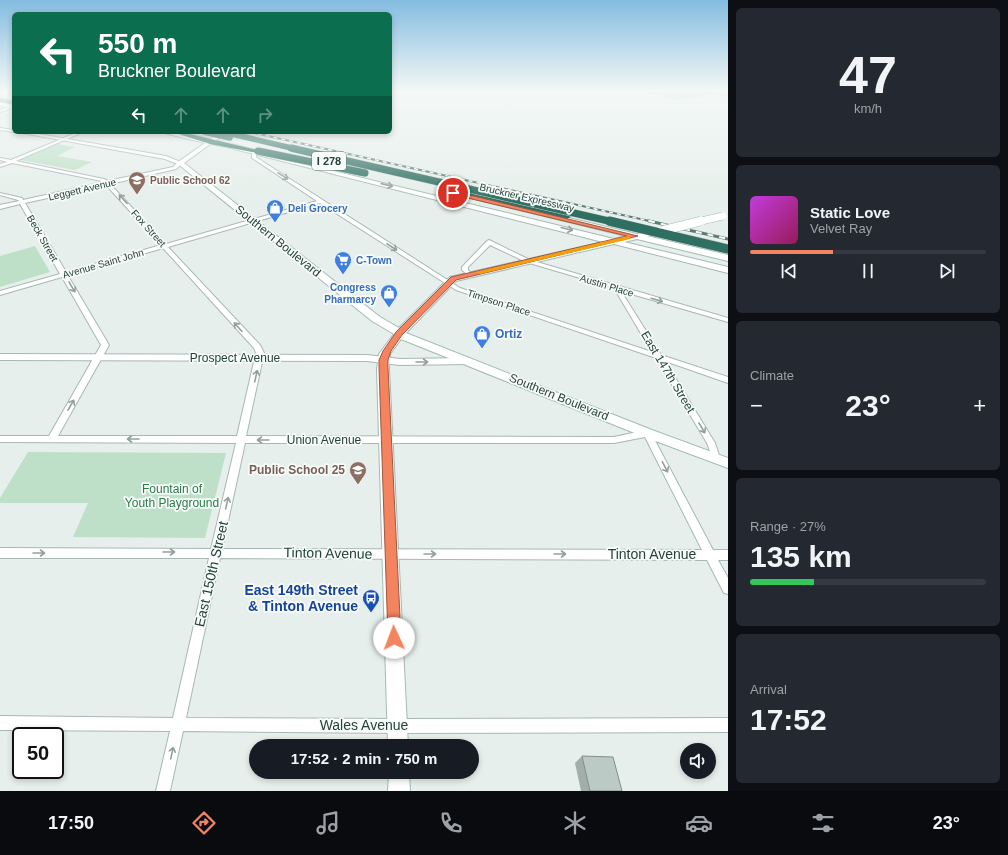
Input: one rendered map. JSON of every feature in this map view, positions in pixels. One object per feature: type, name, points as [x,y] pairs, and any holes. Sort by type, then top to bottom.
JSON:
[{"type":"highway","name":"Bruckner Expressway","points":[[204,134],[218,135],[728,248]]},
{"type":"highway","name":"Bruckner Expressway","points":[[212,134],[728,255]]},
{"type":"highway","points":[[256,152],[454,191]]},
{"type":"main road","points":[[200,134],[218,135],[646,234],[728,255]]},
{"type":"main road","points":[[218,135],[256,152],[728,270]]},
{"type":"main road","points":[[218,135],[635,236],[728,255]]},
{"type":"main road","name":"Leggett Avenue","points":[[180,163],[218,135]]},
{"type":"main road","name":"Southern Boulevard","points":[[180,163],[365,311],[399,334],[647,433],[722,460]]},
{"type":"main road","points":[[398,739],[383,360],[387,351],[399,334],[453,279],[528,260],[661,231],[725,215]]},
{"type":"main road","points":[[613,241],[653,247],[728,265]]},
{"type":"main road","points":[[399,779],[399,791]]},
{"type":"street","points":[[0,129],[12,131]]},
{"type":"street","name":"Southern Boulevard","points":[[30,134],[166,158],[180,163]]},
{"type":"street","points":[[0,166],[76,134]]},
{"type":"street","name":"Timpson Place","points":[[256,152],[254,157],[263,164],[458,289],[728,380]]},
{"type":"street","points":[[0,159],[104,180],[108,183]]},
{"type":"street","name":"Leggett Avenue","points":[[0,207],[174,168],[180,163]]},
{"type":"street","name":"Fox Street","points":[[108,183],[257,347],[260,358]]},
{"type":"street","name":"Beck Street","points":[[0,194],[20,199],[22,202],[105,345],[99,357]]},
{"type":"street","name":"Avenue Saint John","points":[[0,293],[321,201]]},
{"type":"street","name":"Austin Place","points":[[469,274],[465,270],[466,267],[489,242],[528,260],[616,288],[728,320]]},
{"type":"street","name":"East 147th Street","points":[[616,288],[722,460]]},
{"type":"street","name":"Prospect Avenue","points":[[0,357],[260,358],[383,360],[400,362],[469,361]]},
{"type":"street","points":[[52,439],[99,357]]},
{"type":"street","name":"East 150th Street","points":[[163,791],[260,358]]},
{"type":"street","points":[[647,433],[728,589]]},
{"type":"street","name":"Union Avenue","points":[[0,439],[386,441],[614,440],[647,433]]},
{"type":"street","name":"Tinton Avenue","points":[[0,553],[216,552],[728,555]]},
{"type":"street","name":"Wales Avenue","points":[[0,723],[397,726],[728,725]]},
{"type":"green space","points":[[58,144],[75,147],[57,156],[92,162],[75,170],[21,160]]},
{"type":"green space","points":[[35,246],[50,272],[0,287],[0,256]]},
{"type":"green space","name":"Fountain of Youth Playground","points":[[28,452],[226,453],[205,538],[73,537],[88,503],[0,503],[0,498]]},
{"type":"building","points":[[582,756],[613,757],[622,791],[590,791]]},
{"type":"railway","points":[[259,134],[654,222]]},
{"type":"railway","points":[[649,221],[728,239]]},
{"type":"slow traffic","points":[[480,272],[628,238]]},
{"type":"place","name":"Public School 62","points":[[137,195]]},
{"type":"place","name":"Deli Grocery","points":[[275,223]]},
{"type":"place","name":"C-Town","points":[[343,275]]},
{"type":"place","name":"Congress Pharmarcy","points":[[389,308]]},
{"type":"place","name":"Ortiz","points":[[482,349]]},
{"type":"place","name":"Public School 25","points":[[358,485]]},
{"type":"place","name":"East 149th Street & Tinton Avenue","points":[[371,613]]},
{"type":"route","points":[[394,638],[383,368],[385,354],[399,334],[453,279],[635,236],[453,193]]}]
